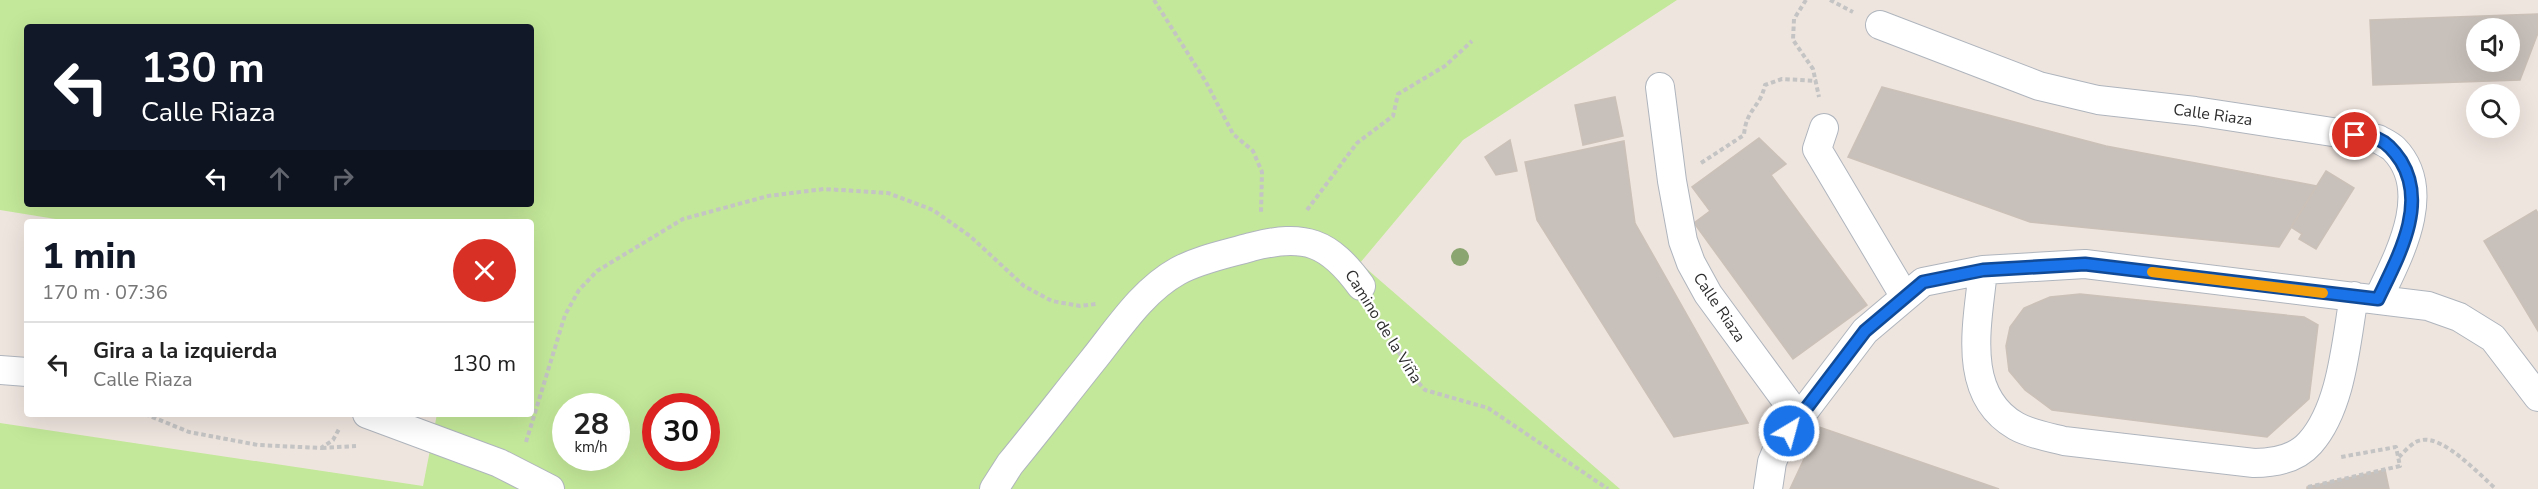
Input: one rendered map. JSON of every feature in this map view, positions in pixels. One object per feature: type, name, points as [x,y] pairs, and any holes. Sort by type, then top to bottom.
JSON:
[{"type":"street","name":"Calle Riaza","points":[[1869,20],[2039,86],[2098,100],[2195,111],[2378,139],[2394,150],[2405,167],[2412,185],[2412,206],[2401,249],[2366,298],[2326,416],[2309,444],[2290,457],[2272,463],[2254,463],[2064,441],[2016,426],[2000,414],[1986,396],[1979,377],[1975,358],[1983,270]]},
{"type":"street","name":"Calle Riaza","points":[[1660,87],[1672,181],[1683,241],[1691,263],[1708,294],[1799,418]]},
{"type":"street","points":[[1824,128],[1817,149],[1905,297]]},
{"type":"street","name":"Camino de la Viña","points":[[994,489],[1010,464],[1142,299],[1177,272],[1197,262],[1272,244],[1298,241],[1318,245],[1334,253],[1361,286]]},
{"type":"street","points":[[1768,489],[1772,462],[1780,443],[1865,331],[1923,282],[1983,270],[2085,264],[2428,306],[2459,317],[2493,338],[2538,397]]},
{"type":"street","points":[[0,370],[24,372]]},
{"type":"street","points":[[354,417],[442,440],[517,471],[550,489]]},
{"type":"path","points":[[1155,0],[1206,82],[1233,134],[1253,151],[1262,172],[1272,244]]},
{"type":"path","points":[[1806,0],[1794,19],[1793,40],[1809,61],[1817,81],[1824,128]]},
{"type":"path","points":[[1830,0],[1869,20]]},
{"type":"path","points":[[1272,244],[1357,143],[1393,116],[1398,94],[1445,66],[1472,41]]},
{"type":"path","points":[[1672,181],[1744,135],[1748,114],[1762,99],[1765,86],[1782,79],[1817,81]]},
{"type":"path","points":[[534,416],[565,315],[579,290],[597,271],[683,219],[768,196],[824,189],[888,193],[933,210],[970,236],[1024,286],[1052,301],[1080,306],[1142,299]]},
{"type":"path","name":"Camino de la Viña","points":[[1361,286],[1392,344],[1415,380],[1425,390],[1488,408],[1608,489]]},
{"type":"path","points":[[152,417],[189,432],[258,444],[321,448],[333,440],[354,417]]},
{"type":"path","points":[[517,471],[534,417]]},
{"type":"path","points":[[2398,457],[2416,441],[2424,439],[2436,442],[2456,454],[2496,489]]},
{"type":"path","points":[[2298,489],[2400,466],[2396,447],[2339,457]]},
{"type":"green space","points":[[0,0],[1677,0],[1463,140],[1360,263],[1620,489],[0,489],[0,423],[423,486],[436,417],[534,417],[534,219],[56,219],[0,210]]},
{"type":"building","points":[[2538,14],[2538,33],[2520,80],[2373,85],[2370,20]]},
{"type":"building","points":[[1882,87],[2106,146],[2317,186],[2279,247],[2030,222],[1848,157]]},
{"type":"building","points":[[1615,97],[1623,136],[1583,145],[1575,105]]},
{"type":"building","points":[[1759,138],[1786,164],[1771,175],[1867,305],[1793,359],[1694,223],[1710,211],[1692,187]]},
{"type":"building","points":[[1510,140],[1517,171],[1496,175],[1485,157]]},
{"type":"building","points":[[1624,141],[1635,223],[1748,423],[1674,437],[1537,220],[1525,162]]},
{"type":"building","points":[[2326,171],[2354,188],[2316,249],[2299,239],[2302,234],[2291,227]]},
{"type":"building","points":[[2536,210],[2538,213],[2538,331],[2484,241]]},
{"type":"building","points":[[2080,294],[2304,317],[2318,325],[2309,399],[2267,437],[2052,410],[2025,390],[2009,371],[2006,346],[2010,327],[2024,308],[2050,297]]},
{"type":"building","points":[[1819,427],[1999,489],[1790,489]]},
{"type":"building","points":[[2385,470],[2389,489],[2307,489],[2307,487]]},
{"type":"slow traffic","points":[[2152,272],[2323,293]]},
{"type":"route","points":[[1789,431],[1865,331],[1923,282],[1983,270],[2085,264],[2378,299],[2406,234],[2412,206],[2412,185],[2405,167],[2394,150],[2378,139],[2355,135]]}]
